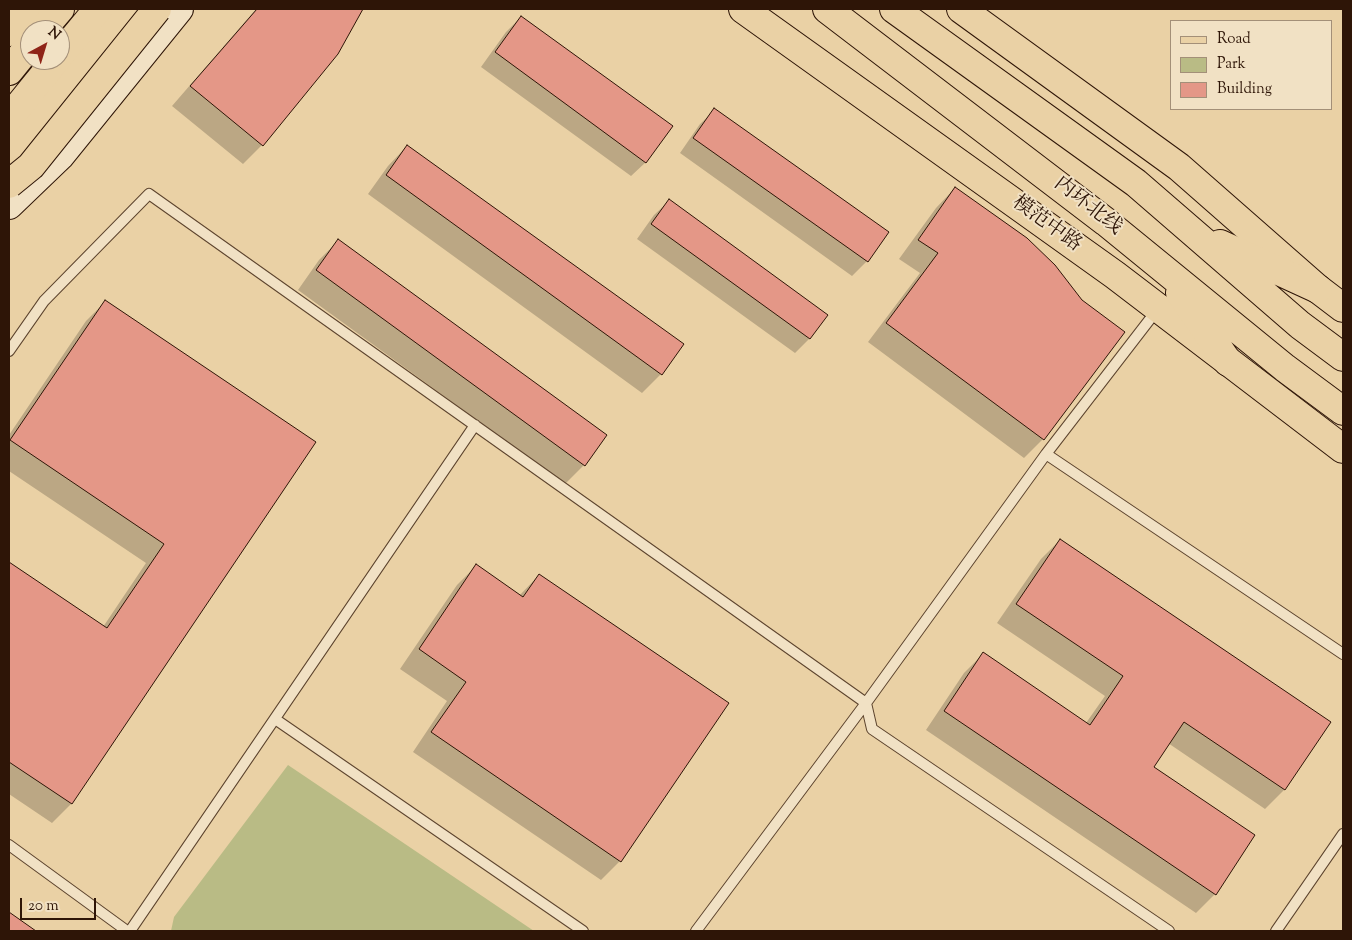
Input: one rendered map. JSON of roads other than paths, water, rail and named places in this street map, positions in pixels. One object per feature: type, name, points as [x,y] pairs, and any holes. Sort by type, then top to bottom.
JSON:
[{"type":"main road","points":[[9,32],[28,9]]},
{"type":"main road","points":[[51,20],[60,9]]},
{"type":"main road","points":[[70,43],[98,9]]},
{"type":"main road","points":[[9,154],[129,9]]},
{"type":"main road","points":[[9,184],[31,166],[157,9]]},
{"type":"main road","points":[[9,204],[60,156],[179,9]]},
{"type":"main road","name":"模范中路","points":[[743,9],[1115,275],[1343,448]]},
{"type":"main road","name":"内环北线","points":[[827,9],[1106,222],[1286,368],[1343,411]]},
{"type":"main road","points":[[894,9],[1136,182],[1300,325],[1343,357]]},
{"type":"main road","points":[[961,9],[1179,167],[1318,289],[1343,308]]},
{"type":"main road","points":[[9,71],[20,57]]},
{"type":"main road","points":[[9,118],[48,70]]},
{"type":"main road","points":[[42,114],[109,96]]},
{"type":"main road","points":[[1192,231],[1318,289]]},
{"type":"main road","points":[[1160,265],[1228,362]]},
{"type":"lane","points":[[9,352],[44,301],[149,194],[866,703],[872,729],[1169,931]]},
{"type":"lane","points":[[696,931],[866,703],[1046,454],[1158,308]]},
{"type":"lane","points":[[9,845],[129,931],[475,425]]},
{"type":"lane","points":[[1046,454],[1343,654]]},
{"type":"lane","points":[[274,720],[583,931]]},
{"type":"lane","points":[[1276,931],[1343,834]]}]
